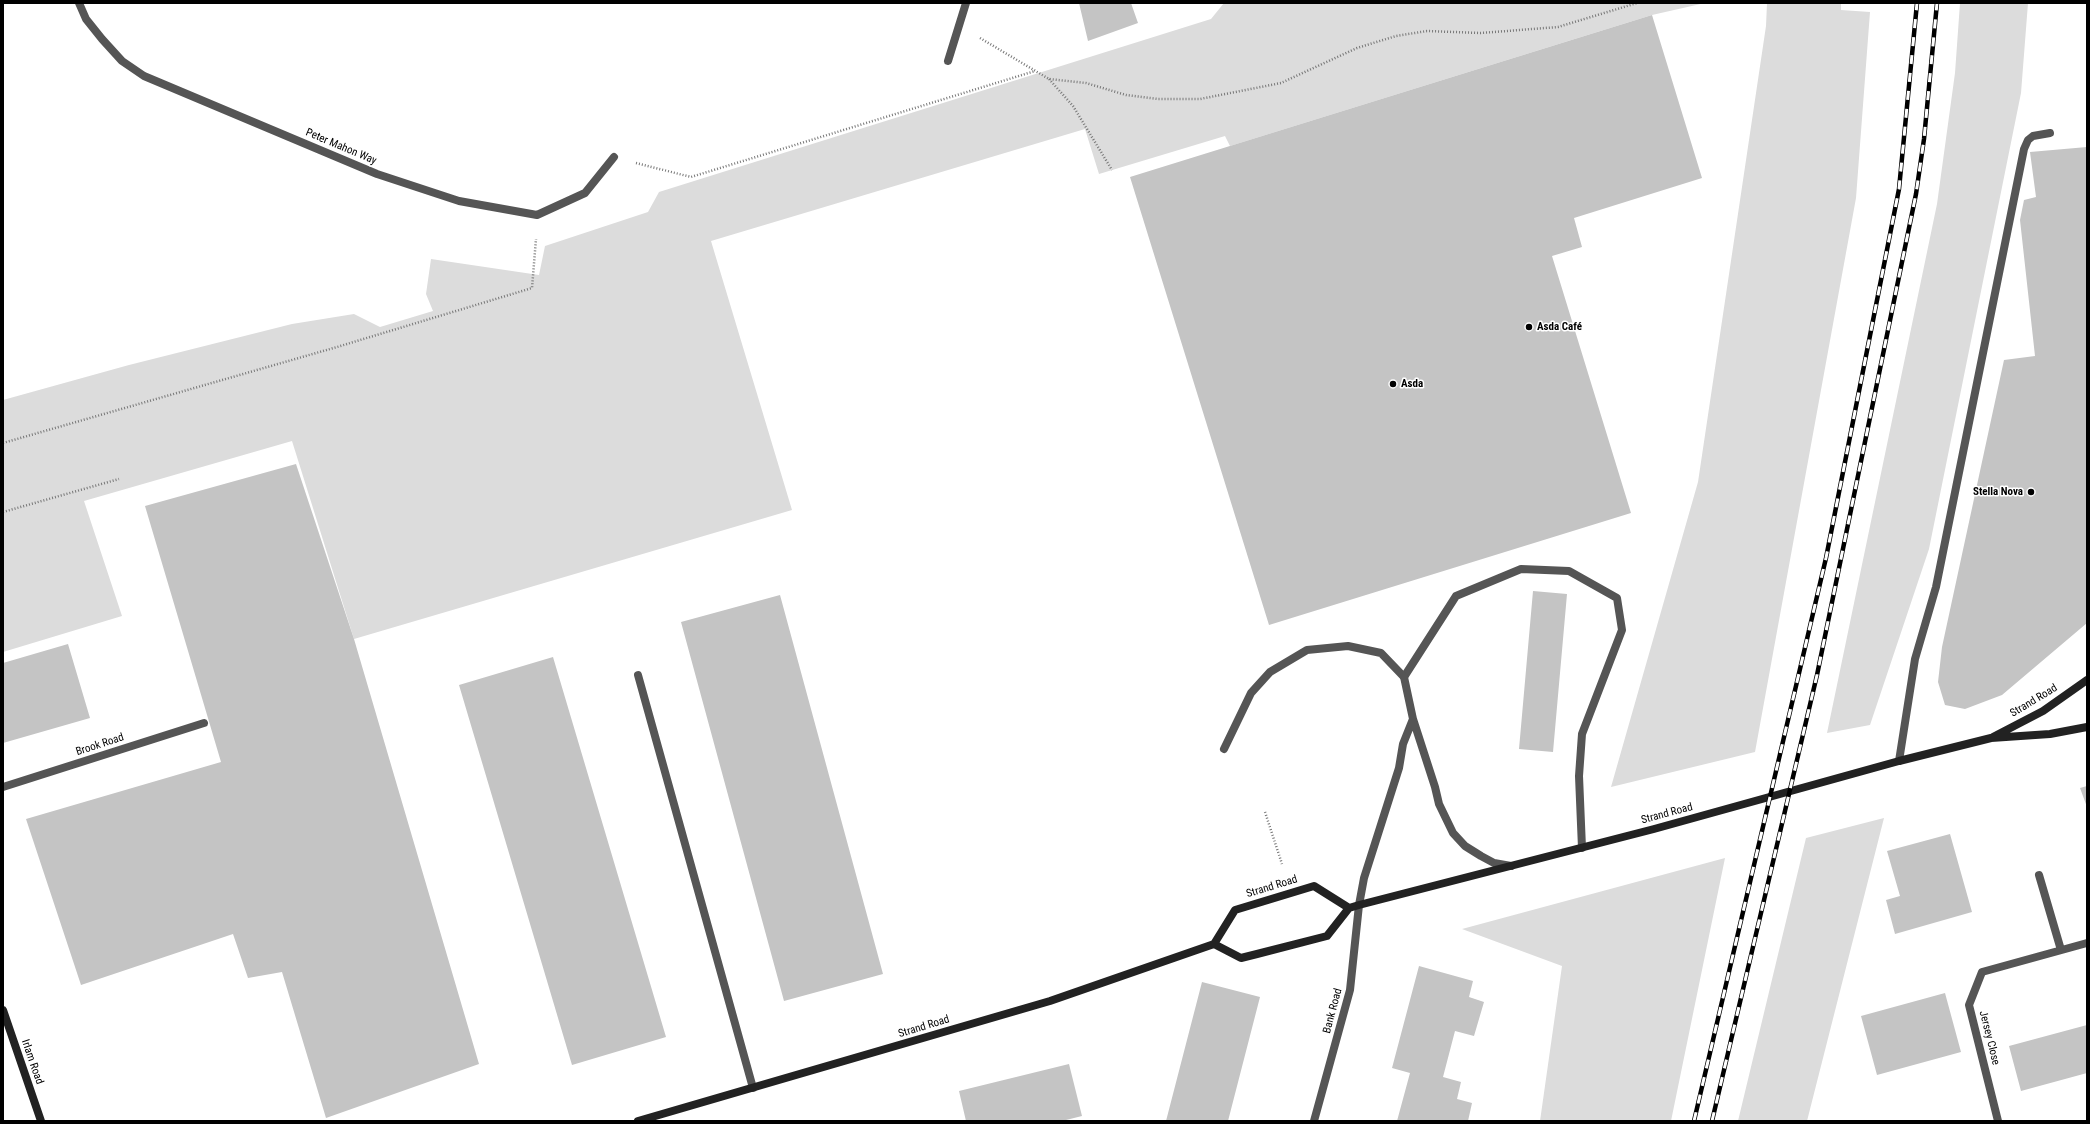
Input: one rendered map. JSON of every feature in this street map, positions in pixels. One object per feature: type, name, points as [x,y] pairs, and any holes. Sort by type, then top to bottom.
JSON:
[{"type":"street","name":"Peter Mahon Way","points":[[79,3],[86,19],[102,39],[122,61],[144,76],[377,174],[459,201],[537,215]]},
{"type":"street","points":[[948,61],[966,3]]},
{"type":"street","points":[[1899,761],[1915,659],[1936,587],[2024,149],[2028,140],[2033,136],[2050,133]]},
{"type":"street","points":[[537,215],[585,193],[614,157]]},
{"type":"street","points":[[1404,677],[1456,596],[1521,569],[1568,571],[1617,598],[1622,630],[1582,734],[1579,776],[1582,848]]},
{"type":"street","points":[[1224,748],[1251,693],[1270,672],[1307,650],[1348,646],[1381,654],[1404,677],[1413,719],[1439,804],[1453,833],[1465,846],[1481,856],[1494,862],[1511,866]]},
{"type":"street","points":[[638,675],[753,1088]]},
{"type":"street","name":"Strand Road","points":[[1991,738],[2043,710],[2087,680]]},
{"type":"street","name":"Bank Road","points":[[1314,1121],[1350,990],[1359,905],[1364,878],[1399,768],[1403,744],[1413,719]]},
{"type":"street","name":"Brook Road","points":[[3,787],[204,723]]},
{"type":"street","name":"Strand Road","points":[[638,1121],[1050,1001],[1214,944],[1235,910],[1314,886],[1349,908],[1582,848],[1899,761],[1991,738],[2050,734],[2087,727]]},
{"type":"street","points":[[2039,875],[2061,950]]},
{"type":"street","points":[[1214,944],[1241,958],[1327,936],[1349,908]]},
{"type":"street","name":"Jersey Close","points":[[1998,1121],[1969,1005],[1982,972],[2087,943]]},
{"type":"street","name":"Irlam Road","points":[[3,1010],[41,1121]]},
{"type":"path","points":[[959,25],[1049,78],[1086,83],[1126,95],[1158,99],[1200,99],[1281,83],[1357,48],[1396,36],[1427,31],[1481,33],[1558,27],[1637,3]]},
{"type":"path","points":[[614,157],[691,177],[1035,71]]},
{"type":"path","points":[[1049,78],[1073,106],[1112,170]]},
{"type":"path","points":[[3,443],[337,347],[532,288],[537,215]]},
{"type":"path","points":[[3,512],[119,479]]},
{"type":"path","points":[[1265,812],[1282,864]]},
{"type":"shaded area","points":[[1224,3],[1705,3],[1652,15],[1230,146],[1225,136],[1099,174],[1085,129],[711,241],[792,510],[354,639],[292,441],[84,501],[122,616],[3,652],[3,400],[129,365],[292,324],[354,314],[380,327],[433,311],[426,294],[431,259],[539,275],[545,246],[648,212],[659,192],[1211,19]]},
{"type":"shaded area","points":[[1767,3],[1841,3],[1841,10],[1870,12],[1856,198],[1755,752],[1611,787],[1698,482],[1766,26]]},
{"type":"shaded area","points":[[1960,3],[2028,3],[2021,93],[1929,549],[1870,725],[1827,733],[1937,204],[1955,73]]},
{"type":"shaded area","points":[[1884,818],[1807,1121],[1738,1121],[1806,838]]},
{"type":"shaded area","points":[[1725,858],[1671,1121],[1540,1121],[1562,966],[1462,929]]},
{"type":"building","points":[[1079,3],[1131,3],[1138,23],[1088,41]]},
{"type":"building","name":"Asda","points":[[1652,15],[1702,178],[1574,218],[1582,247],[1552,256],[1631,513],[1269,625],[1130,177]]},
{"type":"building","name":"Stella Nova","points":[[2087,147],[2087,623],[2002,695],[1965,709],[1945,705],[1938,682],[1942,647],[2004,360],[2035,356],[2020,220],[2024,200],[2036,197],[2030,152]]},
{"type":"building","points":[[296,464],[354,639],[479,1064],[326,1118],[282,972],[248,978],[233,934],[81,985],[26,819],[221,762],[145,506]]},
{"type":"building","points":[[1533,591],[1567,594],[1553,752],[1519,749]]},
{"type":"building","points":[[780,595],[883,974],[784,1001],[681,622]]},
{"type":"building","points":[[68,644],[90,718],[3,743],[3,663]]},
{"type":"building","points":[[553,657],[666,1037],[572,1065],[459,685]]},
{"type":"building","points":[[2087,786],[2087,807],[2080,788]]},
{"type":"building","points":[[1950,834],[1972,912],[1895,934],[1886,900],[1900,896],[1887,851]]},
{"type":"building","points":[[1419,966],[1473,981],[1469,997],[1484,1002],[1474,1036],[1455,1031],[1443,1077],[1461,1082],[1457,1099],[1472,1103],[1468,1121],[1397,1121],[1410,1073],[1392,1068]]},
{"type":"building","points":[[1202,982],[1260,997],[1228,1121],[1166,1121]]},
{"type":"building","points":[[1945,993],[1961,1052],[1877,1075],[1861,1016]]},
{"type":"building","points":[[2087,1025],[2087,1073],[2021,1091],[2009,1046]]},
{"type":"building","points":[[1069,1064],[1082,1116],[1062,1121],[966,1121],[959,1091]]},
{"type":"railway","points":[[1694,1121],[1826,558],[1899,189],[1917,3]]},
{"type":"railway","points":[[1712,1121],[1817,675],[1916,194],[1924,139],[1937,3]]},
{"type":"place","name":"Asda Café","points":[[1529,327]]},
{"type":"place","name":"Asda","points":[[1393,384]]},
{"type":"place","name":"Stella Nova","points":[[2031,492]]}]
